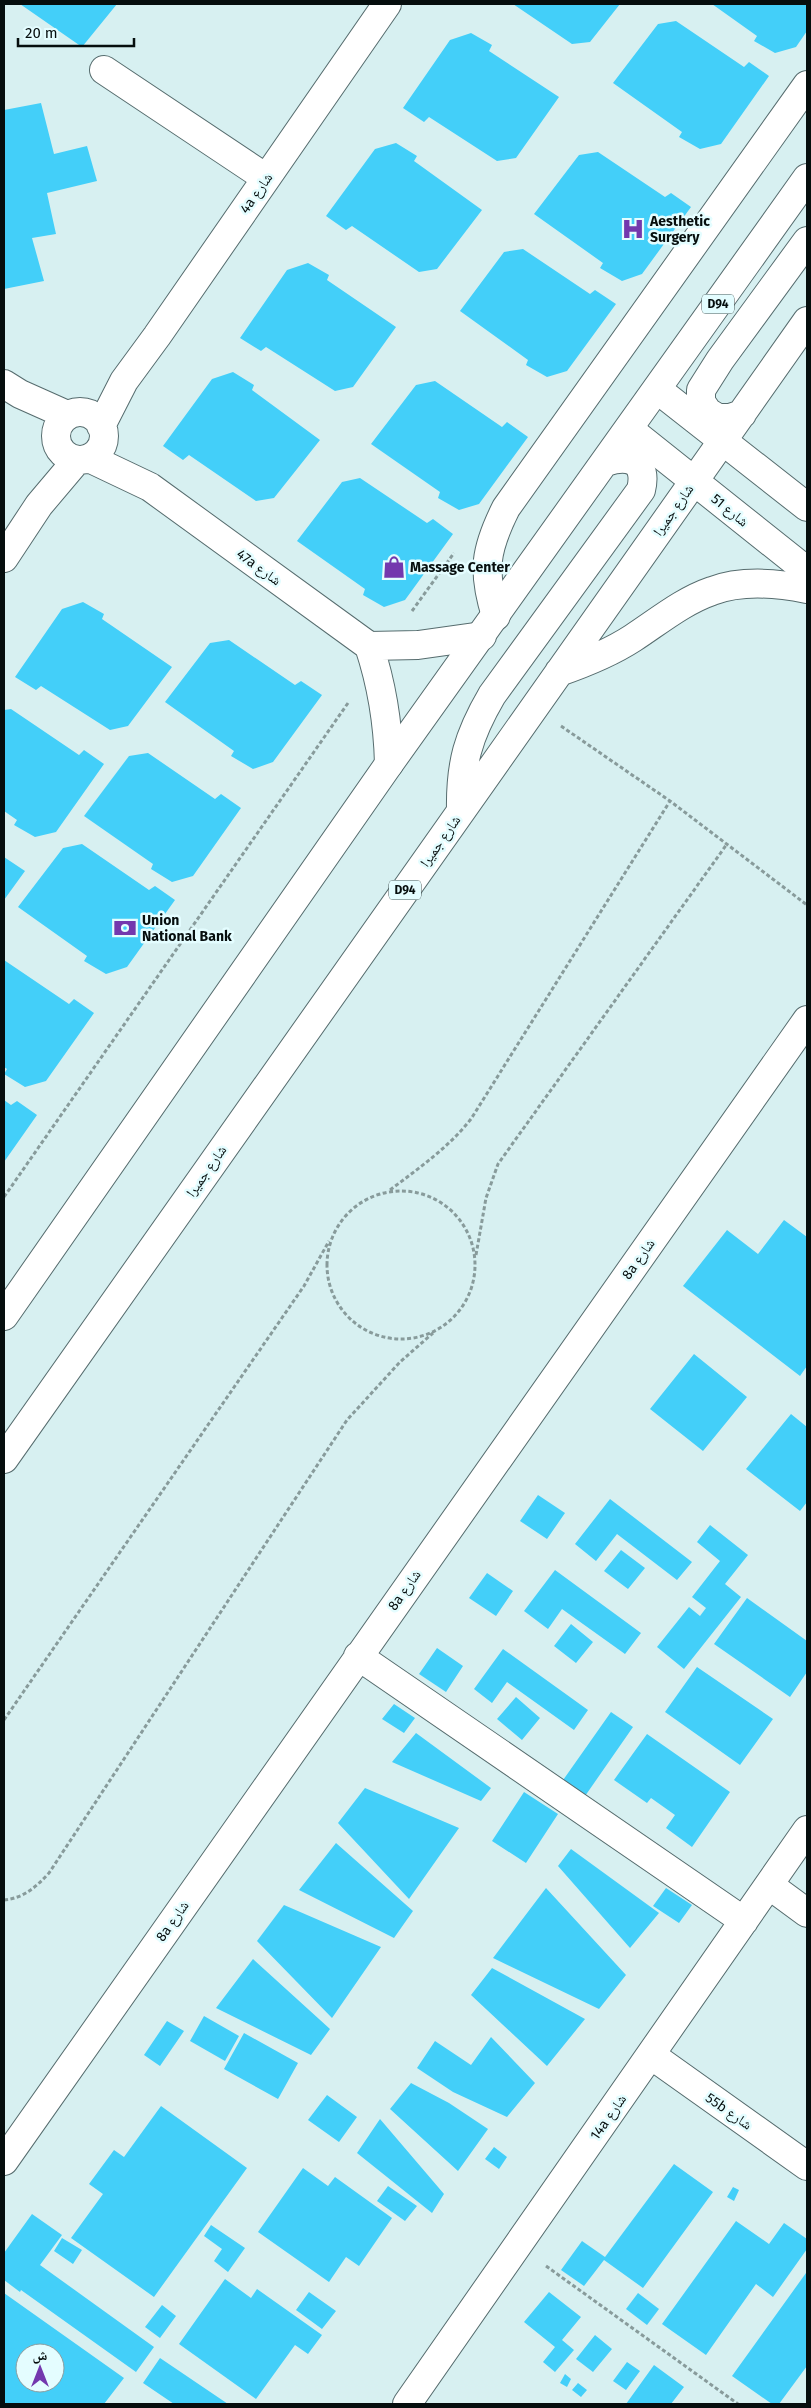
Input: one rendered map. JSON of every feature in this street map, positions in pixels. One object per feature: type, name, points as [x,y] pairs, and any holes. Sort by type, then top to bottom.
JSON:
[{"type":"street","name":"4a شارع","points":[[4,558],[39,505],[79,436],[124,381],[157,336],[387,4]]},
{"type":"street","points":[[104,70],[266,178]]},
{"type":"street","points":[[389,764],[385,704],[379,676],[369,646],[410,645],[489,626],[486,561],[493,534],[506,508],[807,85]]},
{"type":"street","name":"D94","points":[[4,1316],[389,764],[630,430],[807,178]]},
{"type":"street","points":[[742,414],[730,418],[718,418],[708,412],[702,402],[701,390],[715,366],[807,241]]},
{"type":"street","name":"شارع جميرا","points":[[4,1460],[807,321]]},
{"type":"street","name":"47a شارع","points":[[12,389],[369,646]]},
{"type":"street","points":[[658,390],[807,508]]},
{"type":"street","name":"شارع 51","points":[[630,430],[807,571]]},
{"type":"street","points":[[461,811],[460,780],[465,750],[476,722],[492,695],[641,490],[644,478],[640,467],[631,459],[618,458],[606,462]]},
{"type":"street","points":[[560,672],[609,652],[683,604],[713,590],[748,584],[784,584],[807,589]]},
{"type":"street","name":"8a شارع","points":[[4,2161],[807,1020]]},
{"type":"street","points":[[358,1656],[744,1921]]},
{"type":"street","name":"14a شارع","points":[[407,2404],[807,1830]]},
{"type":"street","points":[[769,1885],[807,1913]]},
{"type":"street","name":"55b شارع","points":[[651,2055],[807,2166]]},
{"type":"path","points":[[534,708],[670,801],[807,905]]},
{"type":"path","points":[[4,1720],[304,1286],[343,1217],[364,1199],[390,1190],[439,1153],[457,1137],[471,1119],[670,801]]},
{"type":"path","points":[[4,1900],[14,1899],[34,1889],[50,1873],[347,1420],[400,1362],[458,1314],[474,1286],[476,1255],[486,1198],[498,1164],[727,844]]},
{"type":"path","points":[[390,1190],[420,1192],[447,1205],[467,1227],[476,1255]]},
{"type":"path","points":[[329,1241],[326,1270],[333,1298],[351,1321],[376,1336],[405,1340],[433,1333]]},
{"type":"path","points":[[518,2246],[738,2404]]},
{"type":"building","points":[[20,4],[117,4],[82,47]]},
{"type":"building","points":[[513,4],[620,4],[590,42],[572,44]]},
{"type":"building","points":[[712,4],[807,4],[807,31],[796,47],[775,53],[754,41],[757,36]]},
{"type":"building","points":[[676,21],[744,67],[749,62],[769,76],[721,144],[700,149],[679,137],[682,132],[613,83],[658,24]]},
{"type":"building","points":[[471,33],[492,45],[489,51],[559,97],[516,158],[497,161],[429,117],[424,122],[403,108],[450,40]]},
{"type":"building","points":[[41,103],[54,154],[87,146],[97,181],[47,193],[56,234],[32,238],[44,281],[4,289],[4,110]]},
{"type":"building","points":[[396,143],[417,156],[414,161],[482,210],[437,269],[419,272],[352,226],[346,230],[326,216],[375,149]]},
{"type":"building","points":[[598,152],[665,197],[671,193],[691,207],[642,274],[622,281],[600,268],[603,263],[534,214],[579,155]]},
{"type":"building","points":[[523,249],[590,294],[595,290],[616,304],[567,371],[547,377],[526,365],[528,360],[460,311],[504,252]]},
{"type":"building","points":[[308,263],[329,275],[327,280],[396,327],[353,387],[335,391],[266,347],[261,351],[240,338],[287,270]]},
{"type":"building","points":[[233,372],[254,385],[252,390],[320,440],[274,498],[256,501],[189,455],[183,460],[163,446],[212,379]]},
{"type":"building","points":[[435,381],[502,427],[507,422],[528,437],[479,504],[459,510],[438,498],[440,492],[371,444],[416,385]]},
{"type":"building","points":[[360,478],[427,523],[433,519],[453,534],[405,600],[384,607],[363,595],[365,589],[297,541],[342,482]]},
{"type":"building","points":[[83,602],[104,614],[102,619],[172,667],[128,726],[110,730],[41,686],[36,690],[15,677],[62,609]]},
{"type":"building","points":[[229,640],[295,685],[301,681],[322,695],[273,762],[253,769],[231,756],[234,751],[165,702],[210,643]]},
{"type":"building","points":[[11,709],[79,755],[84,750],[104,764],[56,832],[35,837],[14,825],[17,820],[4,811],[4,710]]},
{"type":"building","points":[[148,753],[215,799],[221,794],[241,808],[193,876],[172,882],[151,869],[153,864],[84,816],[129,756]]},
{"type":"building","points":[[82,844],[149,890],[155,886],[175,900],[127,967],[106,974],[84,961],[87,956],[18,907],[63,848]]},
{"type":"building","points":[[4,857],[25,871],[4,900]]},
{"type":"building","points":[[4,960],[69,1004],[74,999],[94,1013],[46,1081],[25,1087],[4,1074],[7,1069],[4,1067]]},
{"type":"building","points":[[4,1100],[11,1105],[17,1101],[37,1115],[4,1162]]},
{"type":"building","points":[[784,1220],[807,1237],[807,1366],[800,1376],[683,1286],[727,1230],[758,1254]]},
{"type":"building","points":[[694,1354],[747,1397],[703,1451],[650,1409]]},
{"type":"building","points":[[791,1414],[807,1427],[807,1502],[800,1511],[746,1469]]},
{"type":"building","points":[[538,1495],[565,1513],[547,1539],[520,1521]]},
{"type":"building","points":[[610,1499],[692,1562],[677,1580],[617,1534],[596,1561],[575,1544]]},
{"type":"building","points":[[710,1525],[748,1555],[725,1584],[741,1597],[684,1669],[657,1647],[689,1607],[700,1616],[706,1608],[692,1597],[720,1561],[697,1542]]},
{"type":"building","points":[[621,1550],[645,1568],[628,1589],[604,1571]]},
{"type":"building","points":[[555,1570],[641,1633],[625,1654],[562,1609],[548,1629],[524,1611]]},
{"type":"building","points":[[487,1573],[513,1591],[496,1616],[469,1598]]},
{"type":"building","points":[[747,1598],[807,1641],[807,1672],[790,1697],[714,1644]]},
{"type":"building","points":[[571,1624],[593,1642],[576,1663],[554,1646]]},
{"type":"building","points":[[437,1648],[463,1666],[446,1692],[419,1674]]},
{"type":"building","points":[[503,1649],[588,1710],[574,1730],[507,1682],[492,1703],[474,1689]]},
{"type":"building","points":[[697,1667],[773,1719],[740,1765],[665,1712]]},
{"type":"building","points":[[516,1697],[540,1718],[522,1740],[497,1719]]},
{"type":"building","points":[[394,1704],[415,1718],[404,1733],[382,1719]]},
{"type":"building","points":[[611,1712],[633,1727],[583,1799],[561,1783]]},
{"type":"building","points":[[416,1733],[491,1788],[481,1801],[392,1762]]},
{"type":"building","points":[[647,1734],[730,1792],[692,1847],[666,1828],[675,1815],[651,1798],[647,1803],[614,1780]]},
{"type":"building","points":[[365,1788],[459,1828],[409,1899],[338,1823]]},
{"type":"building","points":[[524,1792],[558,1814],[526,1863],[492,1841]]},
{"type":"building","points":[[336,1843],[413,1911],[394,1938],[299,1890]]},
{"type":"building","points":[[571,1849],[659,1913],[630,1948],[558,1866]]},
{"type":"building","points":[[546,1888],[626,1975],[599,2009],[493,1958]]},
{"type":"building","points":[[666,1888],[692,1905],[679,1923],[653,1906]]},
{"type":"building","points":[[284,1905],[381,1947],[332,2018],[257,1941]]},
{"type":"building","points":[[253,1959],[330,2029],[311,2055],[216,2008]]},
{"type":"building","points":[[492,1968],[585,2019],[547,2066],[471,1995]]},
{"type":"building","points":[[204,2016],[239,2036],[225,2061],[190,2041]]},
{"type":"building","points":[[167,2021],[184,2031],[160,2066],[144,2055]]},
{"type":"building","points":[[244,2033],[298,2063],[278,2099],[224,2069]]},
{"type":"building","points":[[491,2037],[535,2083],[507,2117],[453,2092],[417,2068],[435,2041],[471,2065]]},
{"type":"building","points":[[411,2083],[449,2103],[488,2129],[458,2171],[390,2109]]},
{"type":"building","points":[[327,2095],[357,2117],[339,2142],[308,2120]]},
{"type":"building","points":[[161,2106],[247,2168],[154,2297],[71,2238],[103,2194],[89,2184],[114,2150],[124,2157]]},
{"type":"building","points":[[380,2119],[444,2194],[432,2213],[357,2153]]},
{"type":"building","points":[[494,2147],[507,2157],[499,2169],[485,2159]]},
{"type":"building","points":[[674,2164],[713,2192],[643,2288],[604,2260],[584,2286],[561,2270],[582,2241],[605,2257]]},
{"type":"building","points":[[303,2168],[328,2186],[335,2177],[392,2218],[359,2266],[346,2257],[329,2282],[258,2232]]},
{"type":"building","points":[[388,2186],[417,2206],[405,2221],[377,2201]]},
{"type":"building","points":[[733,2187],[739,2190],[734,2201],[727,2197]]},
{"type":"building","points":[[32,2214],[62,2235],[40,2265],[154,2347],[136,2372],[21,2290],[20,2292],[4,2280],[4,2253]]},
{"type":"building","points":[[736,2221],[769,2244],[784,2223],[807,2239],[807,2249],[773,2297],[756,2284],[706,2355],[662,2324]]},
{"type":"building","points":[[211,2225],[245,2248],[228,2272],[214,2261],[222,2249],[204,2236]]},
{"type":"building","points":[[62,2238],[82,2250],[73,2264],[54,2251]]},
{"type":"building","points":[[806,2273],[807,2366],[779,2404],[772,2404],[732,2376]]},
{"type":"building","points":[[225,2279],[251,2298],[257,2289],[322,2335],[308,2354],[295,2345],[256,2399],[179,2344]]},
{"type":"building","points":[[309,2292],[336,2311],[322,2329],[296,2310]]},
{"type":"building","points":[[549,2292],[581,2317],[562,2340],[574,2350],[555,2372],[543,2362],[555,2347],[524,2322]]},
{"type":"building","points":[[4,2293],[124,2378],[104,2404],[4,2404]]},
{"type":"building","points":[[638,2293],[659,2309],[647,2325],[626,2309]]},
{"type":"building","points":[[162,2305],[176,2316],[160,2338],[145,2327]]},
{"type":"building","points":[[595,2335],[612,2349],[593,2372],[576,2359]]},
{"type":"building","points":[[160,2358],[228,2404],[174,2404],[143,2383]]},
{"type":"building","points":[[627,2362],[640,2371],[626,2390],[613,2381]]},
{"type":"building","points":[[654,2365],[684,2387],[671,2404],[626,2404]]},
{"type":"building","points":[[565,2374],[571,2379],[567,2387],[560,2383]]},
{"type":"building","points":[[578,2383],[587,2390],[581,2397],[572,2390]]},
{"type":"place","name":"Aesthetic Surgery","points":[[633,229]]},
{"type":"place","name":"Massage Center","points":[[394,567]]},
{"type":"place","name":"Union National Bank","points":[[125,928]]}]
